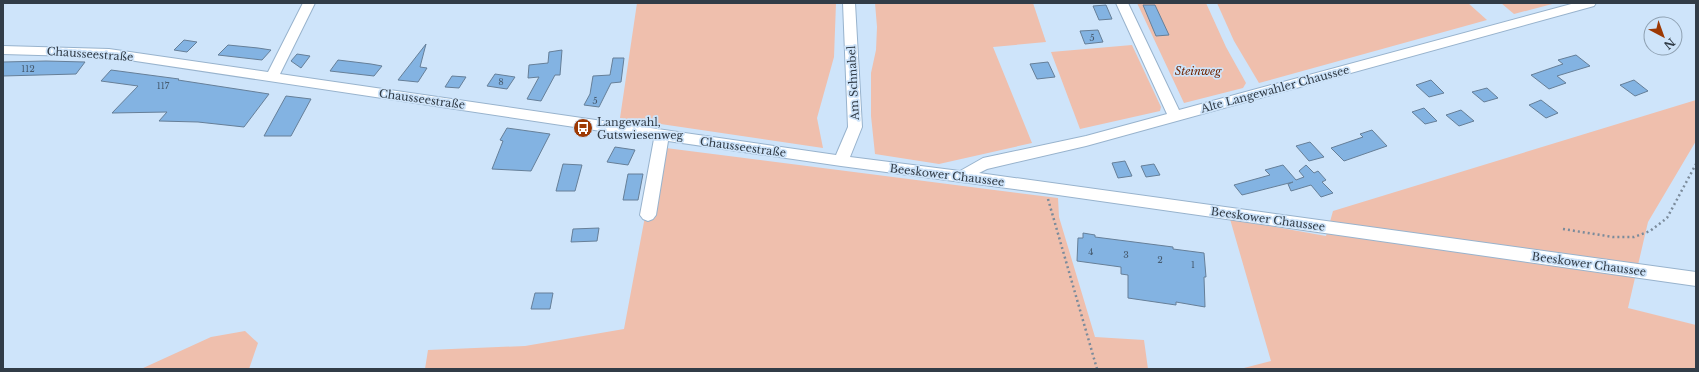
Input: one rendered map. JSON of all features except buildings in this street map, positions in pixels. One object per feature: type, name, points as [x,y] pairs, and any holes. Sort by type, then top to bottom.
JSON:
[{"type":"street","points":[[272,77],[309,3]]},
{"type":"street","name":"Am Schnabel","points":[[841,161],[855,128],[849,3]]},
{"type":"street","points":[[1122,3],[1175,117]]},
{"type":"street","name":"Alte Langewahler Chaussee","points":[[962,177],[983,164],[1086,141],[1590,3]]},
{"type":"street","name":"Chausseestraße","points":[[3,50],[110,53],[272,77],[541,122],[662,135],[841,161]]},
{"type":"street","points":[[648,215],[662,135]]},
{"type":"street","name":"Beeskower Chaussee","points":[[841,161],[1044,187],[1696,279]]},
{"type":"path","points":[[1563,229],[1613,237],[1634,237],[1650,231],[1667,218],[1696,164]]},
{"type":"path","points":[[1044,187],[1097,369]]},
{"type":"green space","points":[[637,3],[836,3],[834,57],[817,118],[823,148],[620,118]]},
{"type":"green space","points":[[875,3],[1033,3],[1046,42],[993,47],[1032,143],[939,164],[875,154],[871,116],[871,73],[876,50],[877,27]]},
{"type":"green space","name":"Steinweg","points":[[1137,3],[1206,3],[1226,47],[1246,83],[1243,88],[1184,103]]},
{"type":"green space","points":[[1217,3],[1468,3],[1487,20],[1259,83],[1234,41]]},
{"type":"green space","points":[[1501,3],[1556,3],[1514,14]]},
{"type":"green space","points":[[1132,45],[1161,107],[1160,111],[1080,129],[1051,52]]},
{"type":"green space","points":[[1696,100],[1696,141],[1648,222],[1628,308],[1696,325],[1696,369],[1240,369],[1271,361],[1230,219],[1326,236],[1333,211]]},
{"type":"green space","points":[[658,147],[1058,198],[1059,217],[1095,337],[1144,340],[1148,369],[425,369],[428,350],[525,346],[624,329]]},
{"type":"green space","points":[[245,331],[258,343],[249,369],[141,369],[211,337]]},
{"type":"place","name":"Langewahl, Gutswiesenweg","points":[[583,128]]}]
